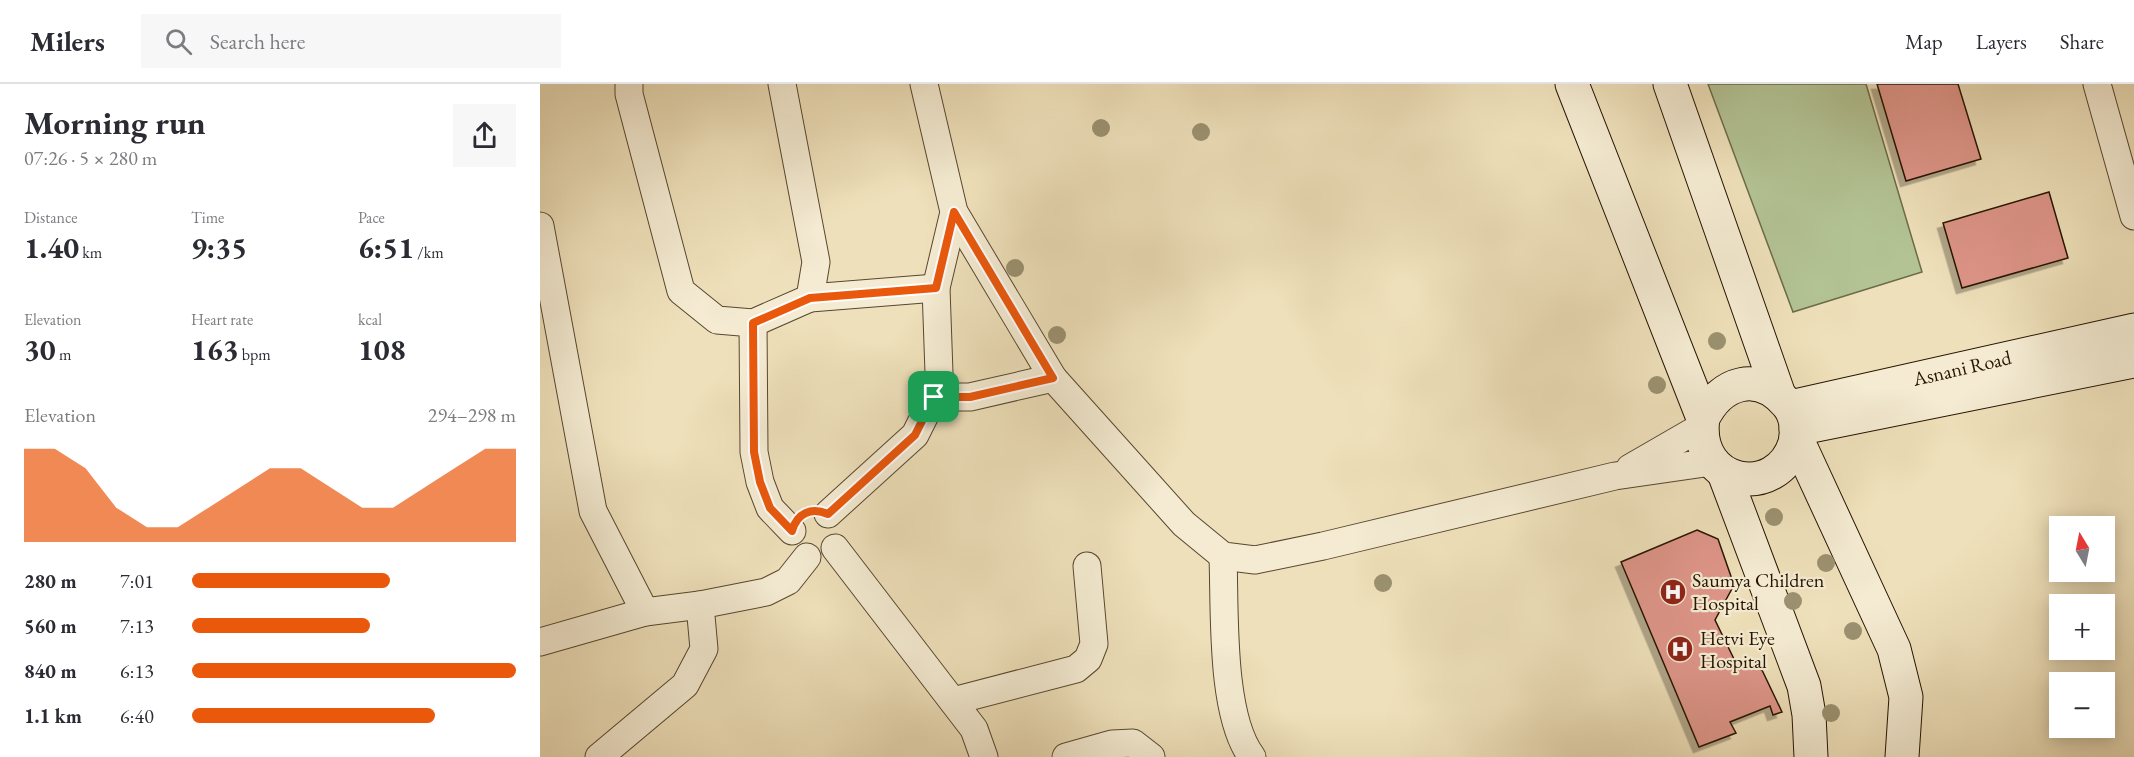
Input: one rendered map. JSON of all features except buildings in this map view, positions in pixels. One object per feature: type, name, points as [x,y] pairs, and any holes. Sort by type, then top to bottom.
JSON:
[{"type":"street","points":[[628,84],[681,291],[717,320],[753,323],[810,298],[936,288]]},
{"type":"street","points":[[782,84],[816,262],[810,298]]},
{"type":"street","points":[[924,84],[954,212],[1053,378],[1184,524],[1223,556],[1255,560],[1323,546],[1615,476],[1718,468],[1739,478],[1755,479],[1770,474],[1783,465],[1792,452],[1790,417],[1766,387],[1750,384],[1735,386],[1721,393],[1710,404],[1702,423],[1701,434],[1704,449],[1718,468],[1804,686],[1809,714],[1811,757]]},
{"type":"street","points":[[1572,84],[1702,423]]},
{"type":"street","points":[[1670,84],[1790,417],[1894,649],[1906,697],[1902,757]]},
{"type":"street","points":[[2097,84],[2134,216]]},
{"type":"street","points":[[828,514],[915,435],[934,397],[939,373],[936,288],[954,212]]},
{"type":"street","points":[[540,226],[593,511],[645,612]]},
{"type":"street","points":[[753,323],[754,452],[760,482],[770,508],[792,531]]},
{"type":"street","name":"Asnani Road","points":[[1790,417],[2134,330]]},
{"type":"street","name":"Asnani Road","points":[[1790,417],[2134,361]]},
{"type":"street","points":[[934,397],[970,397],[1053,378]]},
{"type":"street","points":[[1615,476],[1702,423]]},
{"type":"street","points":[[813,511],[828,514],[838,526],[840,533],[836,548],[823,557],[807,557],[795,547],[792,531],[794,524],[805,513],[813,511]]},
{"type":"street","points":[[836,548],[974,729],[984,757]]},
{"type":"street","points":[[1223,556],[1227,674],[1239,733],[1252,757]]},
{"type":"street","points":[[540,642],[645,612],[700,605],[766,592],[788,580],[807,557]]},
{"type":"street","points":[[952,701],[1076,669],[1088,659],[1094,644],[1087,566]]},
{"type":"street","points":[[599,757],[685,685],[704,649],[700,605]]},
{"type":"street","points":[[1066,757],[1113,744],[1133,743],[1151,757]]},
{"type":"green space","points":[[1708,84],[1866,84],[1922,272],[1793,312]]},
{"type":"place","name":"Saumya Children Hospital","points":[[1673,592]]},
{"type":"place","name":"Hetvi Eye Hospital","points":[[1680,649]]},
{"type":"route","points":[[954,212],[1053,378],[970,397],[934,397],[915,435],[828,514],[821,511],[805,513],[799,517],[792,531],[770,508],[760,482],[754,452],[753,323],[810,298],[936,288],[954,212]]}]
